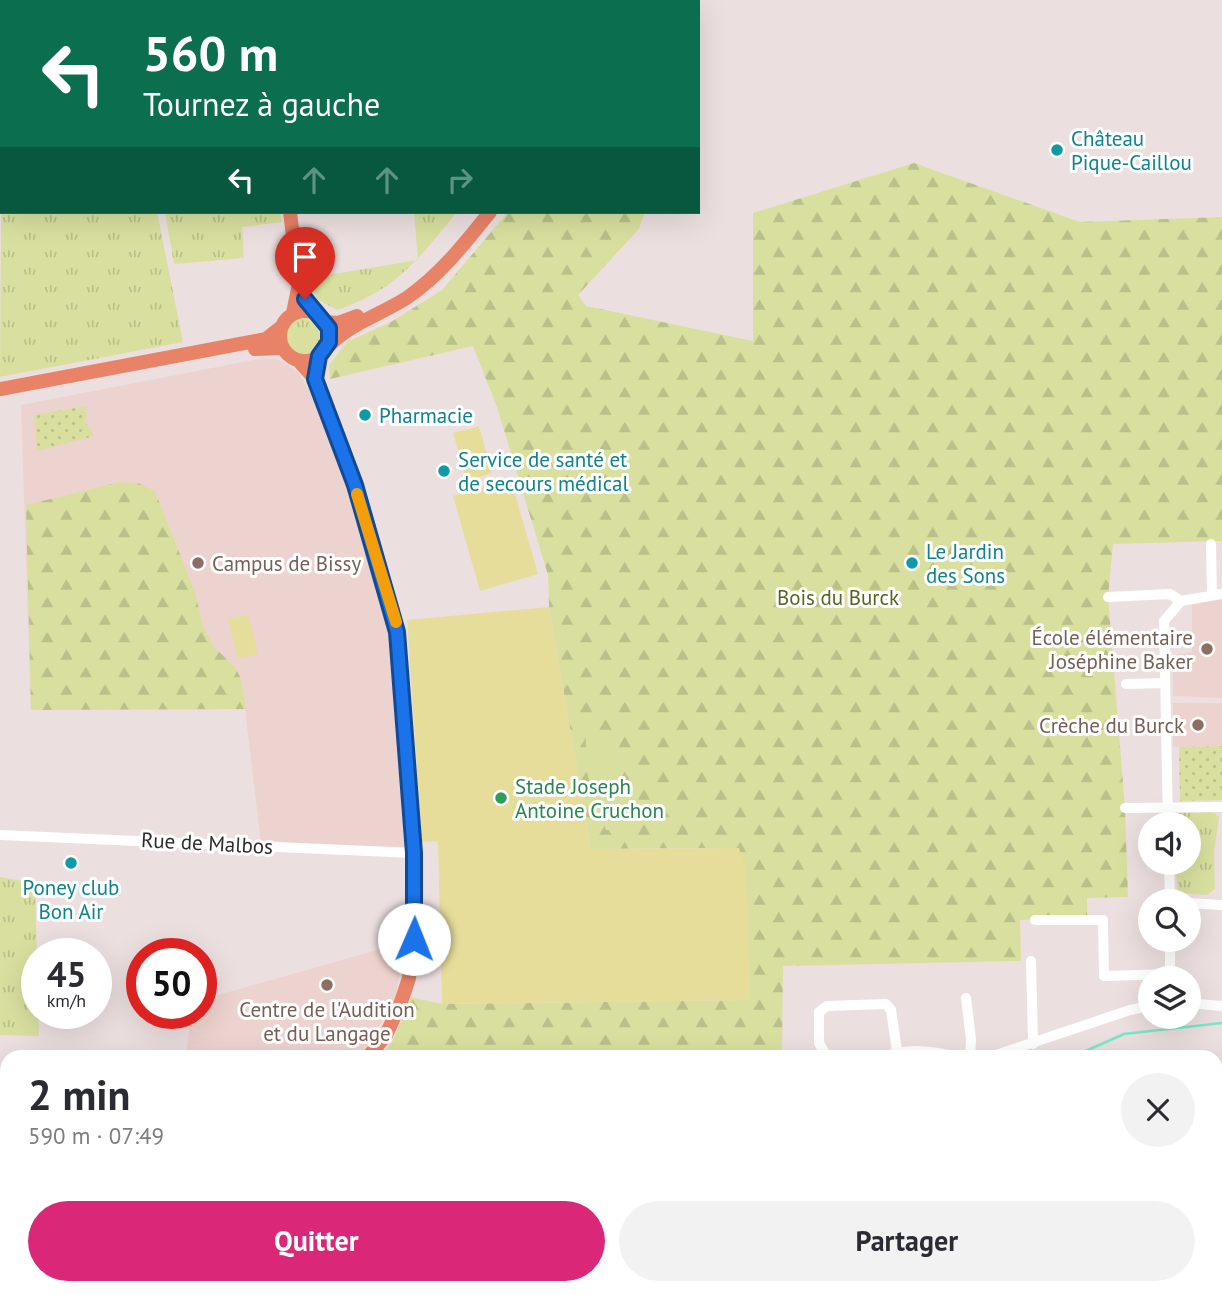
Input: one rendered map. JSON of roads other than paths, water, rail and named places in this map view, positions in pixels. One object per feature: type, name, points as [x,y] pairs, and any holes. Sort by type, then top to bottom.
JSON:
[{"type":"main road","points":[[289,214],[299,284],[305,299],[321,318],[330,335],[315,379]]},
{"type":"main road","points":[[293,313],[303,310],[338,323],[354,317],[407,288],[445,254],[477,214]]},
{"type":"main road","points":[[298,360],[323,352],[339,333],[384,312],[429,281],[463,246],[488,214]]},
{"type":"main road","points":[[0,388],[266,339],[293,313],[299,284]]},
{"type":"main road","points":[[280,328],[282,348]]},
{"type":"main road","points":[[0,396],[266,347],[282,348],[298,360],[315,379],[355,485],[395,619],[414,853],[415,922],[409,978],[386,1035],[374,1050]]},
{"type":"street","points":[[1168,809],[1164,621],[1181,601],[1217,595],[1211,544]]},
{"type":"street","points":[[1108,597],[1170,594],[1181,601]]},
{"type":"street","points":[[1126,684],[1165,683]]},
{"type":"street","points":[[1125,808],[1222,807]]},
{"type":"street","name":"Rue de Malbos","points":[[0,835],[414,853]]},
{"type":"street","points":[[1201,904],[1222,905]]},
{"type":"street","points":[[1035,920],[1104,920],[1104,975],[1138,976]]},
{"type":"street","points":[[1031,961],[1032,1044]]},
{"type":"street","points":[[966,998],[970,1050]]},
{"type":"street","points":[[823,1050],[819,1042],[820,1012],[827,1006],[886,1004],[891,1010],[897,1050]]},
{"type":"street","points":[[1201,1004],[1222,1006]]},
{"type":"street","points":[[1013,1050],[1138,1008]]},
{"type":"waterway","points":[[1088,1050],[1124,1034],[1222,1023]]},
{"type":"place","name":"Château Pique-Caillou","points":[[1057,150]]},
{"type":"place","name":"Pharmacie","points":[[365,415]]},
{"type":"place","name":"Service de santé et de secours médical","points":[[444,471]]},
{"type":"place","name":"Campus de Bissy","points":[[198,563]]},
{"type":"place","name":"Le Jardin des Sons","points":[[912,563]]},
{"type":"place","name":"École élémentaire Joséphine Baker","points":[[1207,649]]},
{"type":"place","name":"Crèche du Burck","points":[[1198,725]]},
{"type":"place","name":"Stade Joseph Antoine Cruchon","points":[[501,798]]},
{"type":"place","name":"Poney club Bon Air","points":[[71,863]]},
{"type":"place","name":"Centre de l'Audition et du Langage","points":[[327,985]]},
{"type":"park label","name":"Bois du Burck","points":[[838,597]]}]
